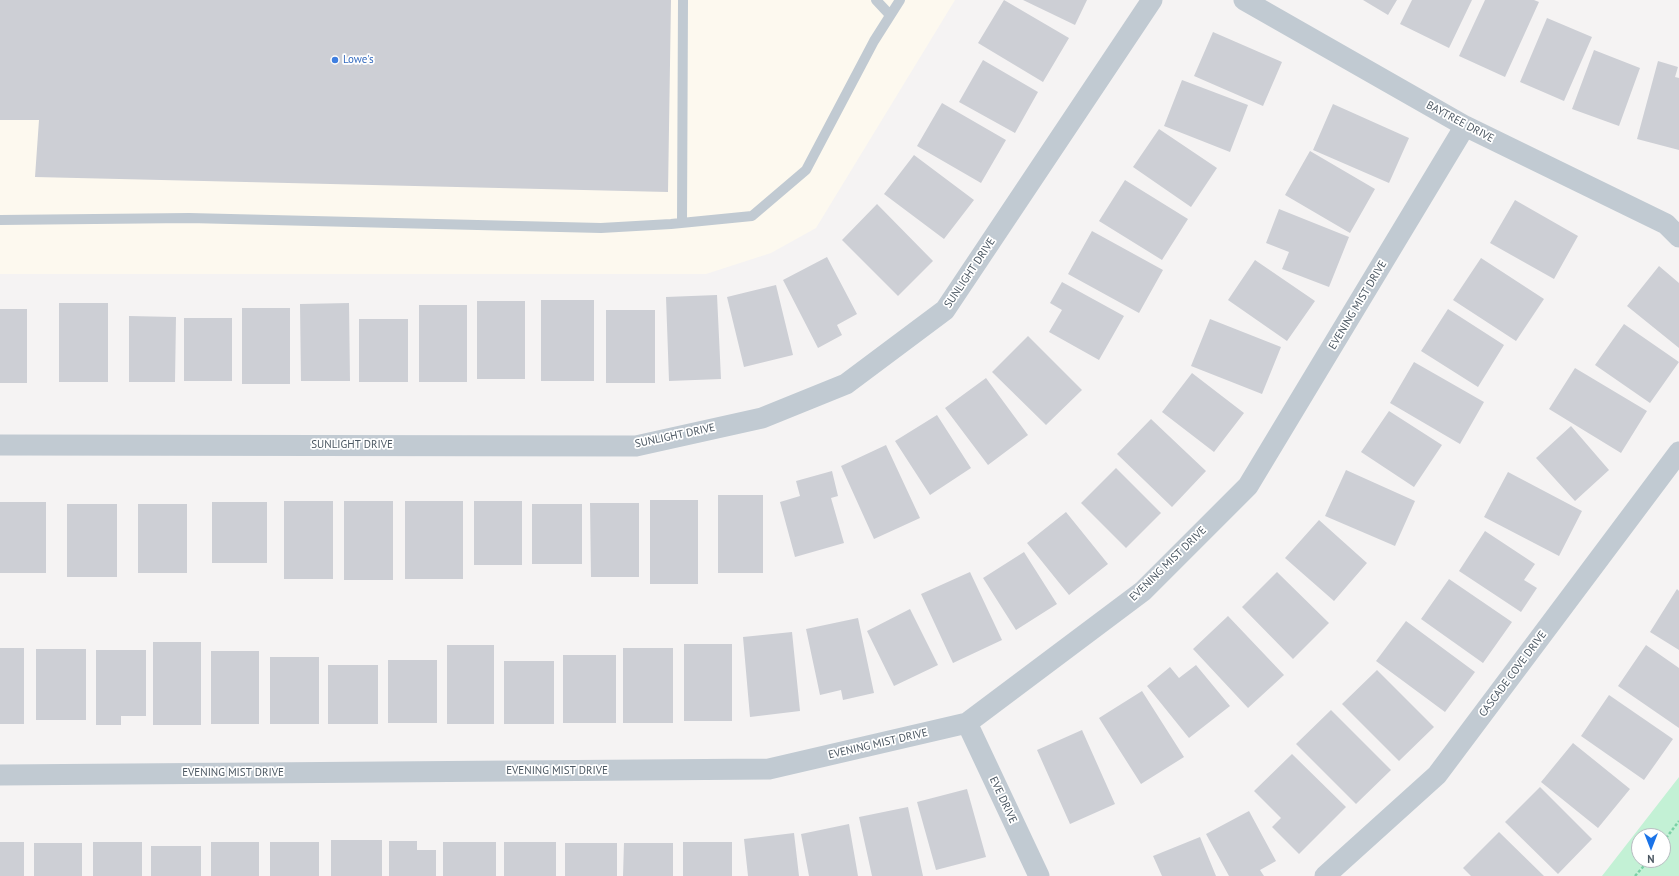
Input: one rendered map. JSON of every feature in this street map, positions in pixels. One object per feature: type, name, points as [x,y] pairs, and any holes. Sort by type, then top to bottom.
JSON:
[{"type":"street","name":"SUNLIGHT DRIVE","points":[[0,445],[636,446],[762,418],[846,384],[945,310],[1152,0]]},
{"type":"street","name":"BAYTREE DRIVE","points":[[1244,0],[1465,126],[1666,224],[1679,237]]},
{"type":"street","name":"EVENING MIST DRIVE","points":[[0,775],[769,769],[967,723],[1143,591],[1248,486],[1465,126]]},
{"type":"street","name":"CASCADE COVE DRIVE","points":[[1325,876],[1437,775],[1679,452]]},
{"type":"street","name":"EVE DRIVE","points":[[967,723],[1039,876]]},
{"type":"lane","points":[[682,223],[683,0]]},
{"type":"lane","points":[[876,0],[890,15]]},
{"type":"lane","points":[[0,220],[189,218],[601,228],[682,223],[752,216],[806,170],[874,41],[900,0]]},
{"type":"path","points":[[1671,832],[1679,821]]},
{"type":"path","points":[[1635,876],[1642,868]]},
{"type":"shaded area","points":[[0,0],[955,0],[816,228],[771,253],[706,274],[0,274]]},
{"type":"green space","points":[[1679,777],[1679,876],[1602,876],[1631,839],[1631,868],[1671,868],[1671,828],[1639,828]]},
{"type":"building","name":"Lowe's","points":[[0,0],[671,0],[668,192],[35,177],[39,120],[0,120]]},
{"type":"building","points":[[1004,0],[1069,38],[1043,82],[978,43]]},
{"type":"building","points":[[1023,0],[1087,0],[1075,25]]},
{"type":"building","points":[[1363,0],[1397,0],[1388,15]]},
{"type":"building","points":[[1412,0],[1472,0],[1449,48],[1400,24]]},
{"type":"building","points":[[1485,0],[1534,0],[1539,2],[1505,77],[1459,56]]},
{"type":"building","points":[[1547,18],[1592,37],[1564,101],[1520,82]]},
{"type":"building","points":[[1213,32],[1282,62],[1263,106],[1194,76]]},
{"type":"building","points":[[1594,50],[1640,68],[1619,126],[1572,109]]},
{"type":"building","points":[[983,60],[1038,92],[1015,133],[959,102]]},
{"type":"building","points":[[1658,61],[1678,67],[1675,77],[1679,78],[1679,150],[1637,139]]},
{"type":"building","points":[[1182,80],[1248,105],[1230,152],[1164,126]]},
{"type":"building","points":[[942,103],[1006,140],[981,183],[917,146]]},
{"type":"building","points":[[1333,104],[1409,138],[1389,183],[1313,150]]},
{"type":"building","points":[[1159,129],[1217,168],[1191,207],[1133,167]]},
{"type":"building","points":[[1310,151],[1375,189],[1350,233],[1285,195]]},
{"type":"building","points":[[914,155],[974,200],[944,239],[884,194]]},
{"type":"building","points":[[1125,180],[1188,219],[1162,260],[1099,221]]},
{"type":"building","points":[[1515,200],[1578,236],[1554,279],[1490,243]]},
{"type":"building","points":[[877,204],[933,261],[898,296],[842,240]]},
{"type":"building","points":[[1279,209],[1349,237],[1329,287],[1282,269],[1289,252],[1266,243]]},
{"type":"building","points":[[1092,231],[1163,270],[1139,313],[1068,274]]},
{"type":"building","points":[[827,257],[857,314],[837,325],[842,335],[818,348],[783,280]]},
{"type":"building","points":[[1481,258],[1544,299],[1516,341],[1453,300]]},
{"type":"building","points":[[1255,260],[1315,301],[1287,341],[1228,300]]},
{"type":"building","points":[[1659,266],[1679,283],[1679,348],[1627,306]]},
{"type":"building","points":[[1062,282],[1124,316],[1099,360],[1049,332],[1062,310],[1050,303]]},
{"type":"building","points":[[776,285],[793,355],[744,367],[727,297]]},
{"type":"building","points":[[717,295],[721,379],[669,381],[666,297]]},
{"type":"building","points":[[541,300],[594,300],[594,381],[541,381]]},
{"type":"building","points":[[477,301],[525,301],[525,379],[477,379]]},
{"type":"building","points":[[59,303],[108,303],[108,382],[59,382]]},
{"type":"building","points":[[349,303],[350,381],[301,381],[300,304]]},
{"type":"building","points":[[419,305],[467,305],[467,382],[419,382]]},
{"type":"building","points":[[242,308],[290,308],[290,384],[242,384]]},
{"type":"building","points":[[0,309],[27,309],[27,383],[0,383]]},
{"type":"building","points":[[1448,309],[1504,345],[1478,387],[1421,351]]},
{"type":"building","points":[[606,310],[655,310],[655,383],[606,383]]},
{"type":"building","points":[[129,316],[176,317],[175,382],[129,382]]},
{"type":"building","points":[[184,318],[232,318],[232,381],[184,381]]},
{"type":"building","points":[[359,319],[408,319],[408,382],[359,382]]},
{"type":"building","points":[[1210,319],[1281,347],[1262,394],[1191,366]]},
{"type":"building","points":[[1624,324],[1679,362],[1650,403],[1595,365]]},
{"type":"building","points":[[1028,336],[1082,390],[1046,425],[992,372]]},
{"type":"building","points":[[1414,362],[1484,402],[1460,444],[1390,403]]},
{"type":"building","points":[[1575,368],[1647,411],[1621,453],[1549,409]]},
{"type":"building","points":[[1192,373],[1244,413],[1214,452],[1162,412]]},
{"type":"building","points":[[986,378],[1028,435],[988,465],[945,408]]},
{"type":"building","points":[[1389,411],[1442,445],[1414,487],[1361,452]]},
{"type":"building","points":[[937,415],[971,468],[930,495],[895,441]]},
{"type":"building","points":[[1151,419],[1206,471],[1172,507],[1117,454]]},
{"type":"building","points":[[1571,426],[1609,470],[1575,501],[1536,458]]},
{"type":"building","points":[[886,445],[920,518],[874,539],[841,466]]},
{"type":"building","points":[[1116,468],[1161,513],[1126,548],[1081,503]]},
{"type":"building","points":[[1346,470],[1415,501],[1395,546],[1325,516]]},
{"type":"building","points":[[832,471],[838,496],[831,498],[844,543],[795,557],[780,502],[800,496],[796,481]]},
{"type":"building","points":[[1508,472],[1582,511],[1559,556],[1484,517]]},
{"type":"building","points":[[718,495],[763,495],[763,573],[718,573]]},
{"type":"building","points":[[650,500],[698,500],[698,584],[650,584]]},
{"type":"building","points":[[284,501],[333,501],[333,579],[284,579]]},
{"type":"building","points":[[344,501],[393,501],[393,580],[344,580]]},
{"type":"building","points":[[405,501],[463,501],[463,579],[405,579]]},
{"type":"building","points":[[474,501],[522,501],[522,565],[474,565]]},
{"type":"building","points":[[0,502],[46,502],[46,573],[0,573]]},
{"type":"building","points":[[212,502],[267,502],[267,563],[212,563]]},
{"type":"building","points":[[590,503],[639,503],[639,577],[591,577]]},
{"type":"building","points":[[67,504],[117,504],[117,577],[67,577]]},
{"type":"building","points":[[138,504],[187,504],[187,573],[138,573]]},
{"type":"building","points":[[532,504],[582,504],[582,564],[532,564]]},
{"type":"building","points":[[1066,512],[1108,564],[1069,595],[1027,543]]},
{"type":"building","points":[[1319,520],[1367,563],[1334,601],[1285,558]]},
{"type":"building","points":[[1485,531],[1535,564],[1524,580],[1537,588],[1521,612],[1459,571]]},
{"type":"building","points":[[1024,552],[1057,604],[1016,630],[983,578]]},
{"type":"building","points":[[970,572],[1002,640],[953,663],[921,594]]},
{"type":"building","points":[[1277,572],[1329,623],[1293,659],[1242,607]]},
{"type":"building","points":[[1449,579],[1512,622],[1483,663],[1421,619]]},
{"type":"building","points":[[1677,589],[1679,591],[1679,650],[1650,632]]},
{"type":"building","points":[[910,609],[938,665],[894,686],[867,631]]},
{"type":"building","points":[[1228,616],[1284,675],[1248,708],[1193,649]]},
{"type":"building","points":[[858,618],[874,693],[843,700],[841,690],[820,695],[806,629]]},
{"type":"building","points":[[1406,621],[1475,672],[1445,712],[1376,661]]},
{"type":"building","points":[[792,632],[800,711],[750,717],[743,637]]},
{"type":"building","points":[[153,642],[201,642],[201,725],[153,725]]},
{"type":"building","points":[[684,644],[732,644],[732,721],[684,721]]},
{"type":"building","points":[[447,645],[494,645],[494,724],[447,724]]},
{"type":"building","points":[[1646,645],[1679,668],[1679,728],[1618,686]]},
{"type":"building","points":[[0,648],[24,648],[24,724],[0,724]]},
{"type":"building","points":[[623,648],[673,648],[673,723],[623,723]]},
{"type":"building","points":[[36,649],[86,649],[86,720],[36,720]]},
{"type":"building","points":[[96,650],[146,650],[146,716],[121,716],[121,725],[96,725]]},
{"type":"building","points":[[211,651],[259,651],[259,724],[211,724]]},
{"type":"building","points":[[563,655],[616,655],[616,723],[563,723]]},
{"type":"building","points":[[270,657],[319,657],[319,724],[270,724]]},
{"type":"building","points":[[388,660],[437,660],[437,723],[388,723]]},
{"type":"building","points":[[504,661],[554,661],[554,724],[504,724]]},
{"type":"building","points":[[328,665],[378,665],[378,724],[328,724]]},
{"type":"building","points":[[1196,665],[1230,706],[1189,738],[1147,686],[1170,667],[1179,678]]},
{"type":"building","points":[[1377,670],[1434,727],[1399,761],[1342,704]]},
{"type":"building","points":[[1142,691],[1184,757],[1141,784],[1099,718]]},
{"type":"building","points":[[1609,695],[1673,739],[1644,780],[1581,736]]},
{"type":"building","points":[[1331,710],[1391,770],[1356,804],[1296,744]]},
{"type":"building","points":[[1082,730],[1115,804],[1070,824],[1037,750]]},
{"type":"building","points":[[1573,743],[1630,789],[1598,828],[1541,782]]},
{"type":"building","points":[[1292,754],[1346,807],[1299,854],[1272,827],[1281,818],[1254,791]]},
{"type":"building","points":[[1540,787],[1592,839],[1558,874],[1505,822]]},
{"type":"building","points":[[967,789],[986,857],[936,870],[917,802]]},
{"type":"building","points":[[908,807],[923,876],[872,876],[859,817]]},
{"type":"building","points":[[1249,811],[1276,861],[1260,870],[1264,876],[1229,876],[1206,834]]},
{"type":"building","points":[[849,824],[858,876],[809,876],[801,834]]},
{"type":"building","points":[[1499,832],[1544,876],[1471,876],[1463,868]]},
{"type":"building","points":[[794,833],[799,876],[748,876],[744,839]]},
{"type":"building","points":[[1200,837],[1216,876],[1162,876],[1153,856]]},
{"type":"building","points":[[331,840],[382,840],[382,876],[331,876]]},
{"type":"building","points":[[389,841],[417,841],[417,850],[436,850],[436,876],[389,876]]},
{"type":"building","points":[[0,842],[24,842],[24,876],[0,876]]},
{"type":"building","points":[[93,842],[142,842],[142,876],[93,876]]},
{"type":"building","points":[[211,842],[259,842],[259,876],[211,876]]},
{"type":"building","points":[[270,842],[319,842],[319,876],[270,876]]},
{"type":"building","points":[[443,842],[496,842],[496,876],[443,876]]},
{"type":"building","points":[[504,842],[556,842],[556,876],[504,876]]},
{"type":"building","points":[[683,842],[732,842],[732,876],[683,876]]},
{"type":"building","points":[[34,843],[82,843],[82,876],[34,876]]},
{"type":"building","points":[[565,843],[617,843],[617,876],[565,876]]},
{"type":"building","points":[[624,843],[673,843],[673,876],[623,876]]},
{"type":"building","points":[[151,846],[201,846],[201,876],[151,876]]},
{"type":"place","name":"Lowe's","points":[[335,60]]}]
